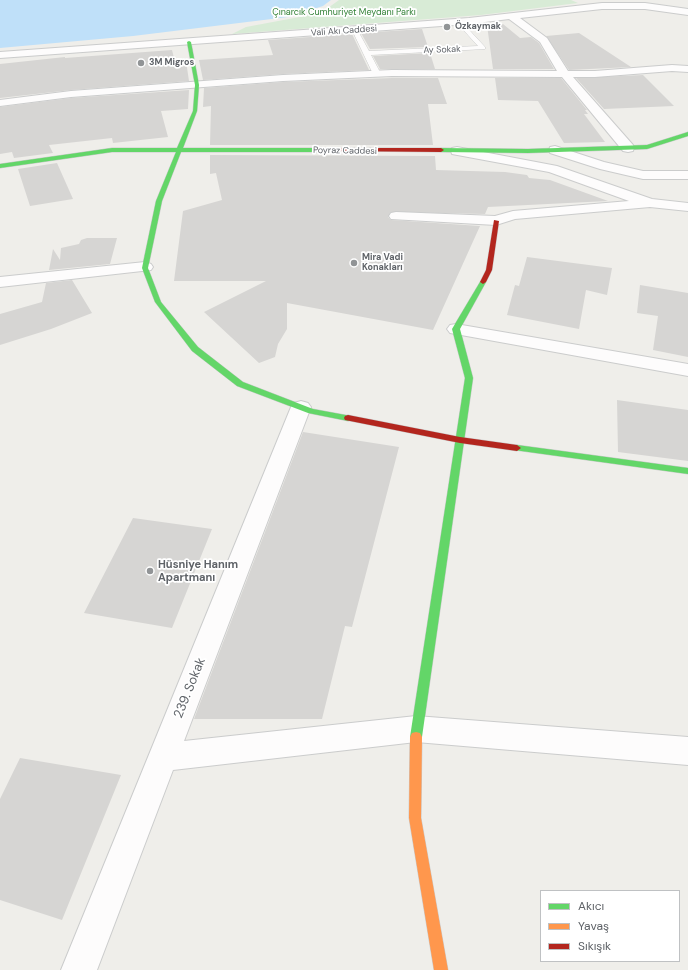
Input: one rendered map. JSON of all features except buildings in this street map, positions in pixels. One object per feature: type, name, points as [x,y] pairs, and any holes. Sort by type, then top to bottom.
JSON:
[{"type":"street","name":"Vali Akı Caddesi","points":[[0,55],[459,22],[602,6],[645,6],[688,12]]},
{"type":"street","points":[[512,16],[544,40],[564,74],[628,148]]},
{"type":"street","points":[[189,42],[197,85],[195,111],[159,201],[145,267],[158,302],[195,349],[240,384],[311,411],[460,440],[688,471]]},
{"type":"street","points":[[0,103],[71,94],[377,74],[595,74],[672,68],[688,69]]},
{"type":"street","name":"Poyraz Caddesi","points":[[0,166],[112,150],[456,151],[628,148],[648,147],[688,134]]},
{"type":"street","points":[[555,150],[600,165],[643,175],[688,175]]},
{"type":"street","points":[[456,151],[552,169],[650,203]]},
{"type":"street","points":[[396,216],[496,221],[513,215],[650,203],[688,207]]},
{"type":"street","points":[[442,970],[415,818],[416,729],[469,378],[456,329],[489,270],[496,221]]},
{"type":"street","points":[[0,282],[145,267]]},
{"type":"street","points":[[456,329],[688,370]]},
{"type":"street","name":"239. Sokak","points":[[79,970],[301,407]]},
{"type":"street","points":[[162,758],[416,729],[688,751]]},
{"type":"lane","name":"Ay Sokak","points":[[366,53],[483,48],[459,22]]},
{"type":"lane","points":[[355,30],[377,74]]},
{"type":"green space","name":"Çınarcık Cumhuriyet Meydanı Parkı","points":[[339,0],[571,0],[578,3],[481,15],[232,34],[246,27],[321,13]]},
{"type":"water","points":[[0,0],[331,0],[323,6],[288,17],[133,36],[0,48]]},
{"type":"traffic: fast","points":[[189,42],[197,85],[195,111],[159,201],[145,268],[158,302],[195,349],[240,384],[311,411],[348,418]]},
{"type":"traffic: fast","points":[[441,150],[528,151],[647,147],[688,134]]},
{"type":"traffic: fast","points":[[0,166],[112,150],[334,150]]},
{"type":"traffic: fast","points":[[416,737],[469,378],[456,329],[483,282]]},
{"type":"traffic: fast","points":[[517,448],[688,471]]},
{"type":"traffic: slow","points":[[416,737],[415,818],[441,970]]},
{"type":"traffic: jam","points":[[334,150],[441,150]]},
{"type":"traffic: jam","points":[[483,282],[489,270],[496,221]]},
{"type":"traffic: jam","points":[[348,418],[460,440],[517,448]]},
{"type":"place","name":"Özkaymak","points":[[447,27]]},
{"type":"place","name":"3M Migros","points":[[141,63]]},
{"type":"place","name":"Mira Vadi Konakları","points":[[354,263]]},
{"type":"place","name":"Hüsniye Hanım Apartmanı","points":[[150,571]]}]
